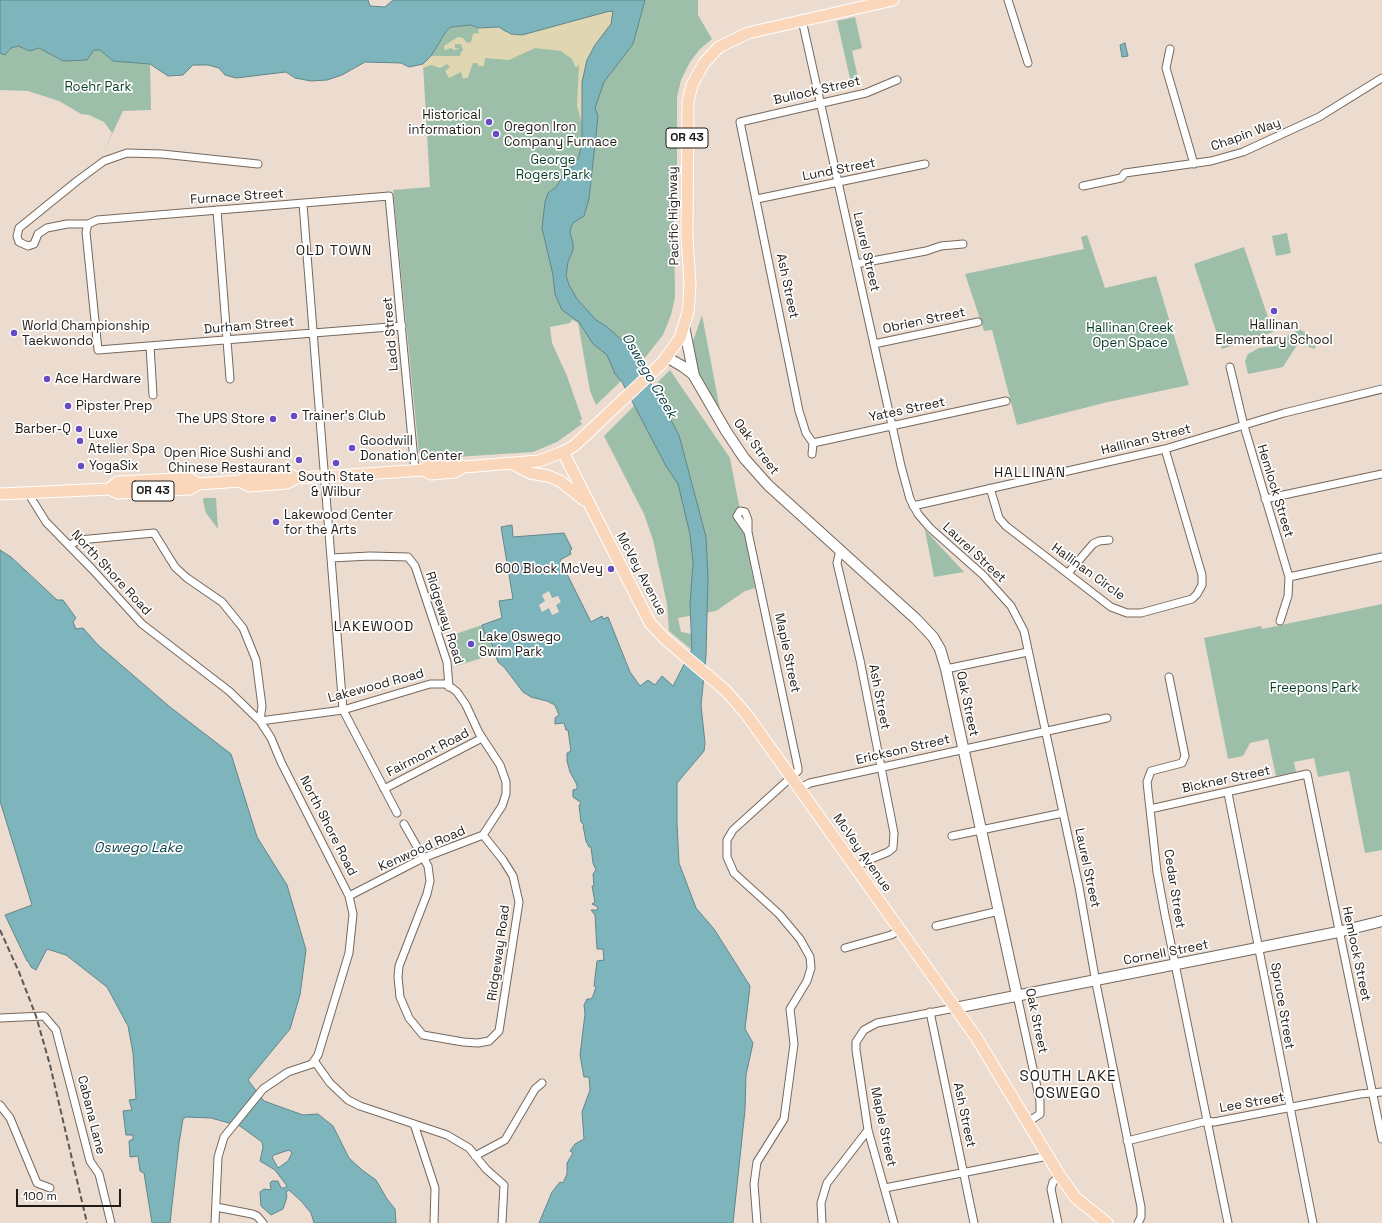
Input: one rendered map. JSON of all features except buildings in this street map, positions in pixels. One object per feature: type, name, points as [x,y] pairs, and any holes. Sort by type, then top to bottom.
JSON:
[{"type":"main road","name":"Pacific Highway","points":[[563,452],[584,438],[665,360],[680,338],[688,312],[690,286],[687,236],[687,115],[692,85],[704,62],[719,47],[748,33],[893,0]]},
{"type":"main road","name":"OR 43","points":[[0,494],[108,488],[118,493],[190,489],[198,484],[240,481],[250,486],[287,483],[296,478],[419,471],[430,464],[455,463],[463,467],[513,464],[539,461],[563,452]]},
{"type":"main road","name":"McVey Avenue","points":[[563,452],[646,618],[660,634],[710,677],[740,706],[800,788],[976,1037],[1060,1176],[1076,1198],[1107,1223]]},
{"type":"main road","name":"McVey Avenue","points":[[513,464],[530,473],[548,476],[560,481],[589,505]]},
{"type":"street","points":[[1008,0],[1028,63]]},
{"type":"street","name":"Laurel Street","points":[[802,20],[901,466],[913,506],[930,528],[983,575],[1011,606],[1022,624],[1063,813],[1141,1207],[1138,1223]]},
{"type":"street","points":[[1170,49],[1166,68],[1194,164]]},
{"type":"street","name":"Chapin Way","points":[[1083,186],[1121,178],[1125,173],[1194,164],[1243,152],[1299,128],[1347,101],[1382,78]]},
{"type":"street","name":"Bullock Street","points":[[740,122],[820,102],[866,93],[897,80]]},
{"type":"street","name":"Ash Street","points":[[740,122],[757,199],[799,411],[806,433],[813,442]]},
{"type":"street","name":"Furnace Street","points":[[258,164],[162,154],[127,153],[104,161],[76,181],[19,228],[17,236],[19,242],[28,246],[34,244],[38,234],[47,228],[72,224],[88,224],[97,220],[389,196]]},
{"type":"street","name":"Lund Street","points":[[757,199],[925,164]]},
{"type":"street","name":"Ladd Street","points":[[389,196],[419,471]]},
{"type":"street","points":[[303,204],[344,710],[397,813]]},
{"type":"street","points":[[218,210],[230,379]]},
{"type":"street","name":"Durham Street","points":[[88,224],[86,232],[98,350],[402,326]]},
{"type":"street","points":[[856,264],[926,251],[941,246],[963,244]]},
{"type":"street","name":"Obrien Street","points":[[874,344],[978,322]]},
{"type":"street","name":"Oak Street","points":[[684,326],[694,376],[726,431],[744,458],[768,485],[928,632],[940,649],[946,669],[982,831],[1041,1108],[1038,1116],[1028,1122]]},
{"type":"street","points":[[150,346],[153,395]]},
{"type":"street","name":"Oak Street","points":[[665,360],[682,366],[694,376]]},
{"type":"street","name":"Hemlock Street","points":[[1230,367],[1244,426],[1289,577],[1288,596],[1280,621]]},
{"type":"street","name":"Hallinan Street","points":[[913,506],[1166,450],[1284,413],[1382,389]]},
{"type":"street","name":"Yates Street","points":[[813,442],[1006,401]]},
{"type":"street","points":[[812,454],[813,442]]},
{"type":"street","name":"Hallinan Circle","points":[[990,488],[999,518],[1006,526],[1111,607],[1127,613],[1141,612],[1186,602],[1197,594],[1202,585],[1202,575],[1166,450]]},
{"type":"street","points":[[1265,499],[1382,474]]},
{"type":"street","name":"North Shore Road","points":[[28,493],[46,522],[142,624],[224,687],[260,721],[271,738],[281,762],[349,896],[352,918],[349,953],[324,1038],[315,1062]]},
{"type":"street","name":"Maple Street","points":[[748,532],[798,766],[798,771],[791,777]]},
{"type":"street","points":[[70,546],[79,540],[154,533],[175,567],[187,578],[222,602],[243,628],[256,660],[262,706],[260,721]]},
{"type":"street","points":[[1068,573],[1093,544],[1099,541],[1109,540]]},
{"type":"street","name":"Ash Street","points":[[840,550],[837,563],[860,660],[894,833],[893,848],[884,854],[866,861],[856,868]]},
{"type":"street","name":"Ridgeway Road","points":[[331,558],[370,556],[408,557],[415,566],[447,662],[450,679],[449,686]]},
{"type":"street","points":[[1289,577],[1382,558]]},
{"type":"street","points":[[946,669],[1028,652]]},
{"type":"street","name":"Cedar Street","points":[[1169,677],[1185,756],[1182,763],[1155,769],[1149,775],[1147,782],[1157,872],[1228,1223]]},
{"type":"street","name":"Lakewood Road","points":[[260,721],[344,710],[430,684],[438,683],[449,686]]},
{"type":"street","points":[[449,686],[457,692],[466,705],[482,738],[503,771],[506,788],[502,806],[483,835]]},
{"type":"street","name":"Erickson Street","points":[[800,788],[810,783],[1107,718]]},
{"type":"street","name":"Fairmont Road","points":[[384,789],[482,738]]},
{"type":"street","name":"Hemlock Street","points":[[1307,774],[1338,932],[1349,973],[1382,1139]]},
{"type":"street","name":"Bickner Street","points":[[1150,809],[1228,793],[1307,774]]},
{"type":"street","points":[[757,1223],[754,1184],[757,1162],[784,1119],[794,1044],[790,1009],[807,981],[811,964],[806,948],[791,928],[734,873],[727,857],[726,846],[728,836],[739,824],[791,777]]},
{"type":"street","name":"Spruce Street","points":[[1228,793],[1312,1223]]},
{"type":"street","points":[[952,836],[1063,813]]},
{"type":"street","points":[[404,824],[423,858]]},
{"type":"street","name":"Ridgeway Road","points":[[423,858],[429,873],[429,889],[401,956],[398,977],[402,1004],[409,1018],[423,1035],[447,1040],[478,1043],[490,1041],[499,1031],[502,1020],[519,902],[513,876],[503,860],[483,835]]},
{"type":"street","name":"Kenwood Road","points":[[349,896],[423,858],[483,835]]},
{"type":"street","points":[[936,926],[999,911]]},
{"type":"street","name":"Cornell Street","points":[[956,1008],[1338,932],[1382,921]]},
{"type":"street","points":[[845,948],[891,935],[900,930]]},
{"type":"street","points":[[930,1012],[956,1008]]},
{"type":"street","name":"Ash Street","points":[[930,1012],[974,1223]]},
{"type":"street","name":"Maple Street","points":[[894,1223],[868,1130],[856,1050],[859,1036],[864,1030],[877,1023],[930,1012]]},
{"type":"street","name":"Cabana Lane","points":[[0,1018],[44,1016],[58,1032],[90,1161],[99,1174],[111,1223]]},
{"type":"street","points":[[215,1223],[218,1157],[222,1141],[259,1092],[288,1072],[315,1062],[330,1083],[348,1100],[360,1106],[457,1139],[469,1148],[486,1169],[504,1185],[502,1223]]},
{"type":"street","points":[[475,1156],[505,1140],[535,1089],[542,1083]]},
{"type":"street","name":"Lee Street","points":[[1127,1141],[1207,1121],[1214,1122],[1290,1109],[1360,1094],[1382,1092]]},
{"type":"street","points":[[0,1105],[10,1118],[37,1183],[50,1188]]},
{"type":"street","points":[[414,1124],[435,1188],[434,1223]]},
{"type":"street","points":[[822,1223],[821,1203],[827,1183],[868,1130]]},
{"type":"street","points":[[885,1188],[1048,1156]]},
{"type":"street","points":[[1058,1223],[1051,1189],[1053,1182],[1060,1176]]},
{"type":"street","points":[[216,1207],[252,1214],[257,1216],[263,1223]]},
{"type":"green space","name":"George Rogers Park","points":[[643,0],[698,0],[698,15],[712,39],[700,49],[690,62],[681,80],[677,97],[677,215],[674,216],[675,297],[671,315],[663,335],[644,359],[596,405],[590,391],[578,323],[572,320],[570,323],[550,327],[552,343],[567,376],[582,419],[580,421],[582,424],[557,442],[533,452],[425,459],[419,454],[393,190],[430,187],[423,64],[428,59],[447,30],[451,27],[471,25],[478,28]]},
{"type":"green space","points":[[855,17],[862,48],[852,51],[859,82],[851,83],[837,21]]},
{"type":"green space","name":"Roehr Park","points":[[18,46],[30,51],[39,48],[63,61],[87,60],[94,50],[100,50],[113,61],[150,64],[151,110],[123,111],[102,155],[112,133],[104,122],[89,115],[81,114],[59,101],[28,91],[0,90],[0,53],[5,55],[11,48]]},
{"type":"green space","points":[[1287,233],[1291,253],[1276,256],[1272,236]]},
{"type":"green space","name":"Hallinan Creek Open Space","points":[[1087,235],[1105,288],[1156,276],[1189,385],[1108,402],[1017,425],[992,330],[984,331],[965,274],[1084,249],[1081,237]]},
{"type":"green space","points":[[1244,247],[1273,332],[1222,349],[1194,264]]},
{"type":"green space","points":[[702,315],[720,410],[697,373],[691,347]]},
{"type":"green space","points":[[1301,330],[1319,341],[1314,349],[1303,344],[1297,345],[1283,367],[1248,374],[1245,361],[1248,354],[1259,348],[1276,346],[1287,336]]},
{"type":"green space","points":[[670,370],[730,458],[755,588],[745,591],[716,611],[678,618],[681,632],[698,635],[698,655],[669,631],[667,604],[653,540],[644,514],[604,436]]},
{"type":"green space","points":[[204,498],[216,498],[218,529],[206,513],[203,501]]},
{"type":"green space","points":[[925,530],[964,572],[934,577]]},
{"type":"green space","name":"Freepons Park","points":[[1382,604],[1382,850],[1365,853],[1349,771],[1318,777],[1314,758],[1294,762],[1296,772],[1276,776],[1268,739],[1250,743],[1243,756],[1228,759],[1204,638],[1261,626],[1262,629]]},
{"type":"green space","name":"Lake Oswego Swim Park","points":[[482,625],[485,634],[488,633],[495,654],[456,666],[447,637]]},
{"type":"sand","points":[[610,11],[614,13],[611,24],[595,45],[587,60],[582,82],[582,124],[577,106],[579,64],[576,68],[572,59],[561,51],[535,48],[509,60],[485,58],[484,66],[479,66],[477,63],[473,63],[468,77],[463,79],[461,72],[449,78],[445,71],[450,67],[447,64],[440,68],[431,65],[423,68],[423,64],[431,56],[460,56],[463,50],[461,44],[455,44],[455,48],[460,48],[454,50],[451,48],[445,50],[444,46],[458,37],[463,38],[467,43],[471,42],[473,34],[479,33],[478,28],[499,27],[505,32],[578,20]]},
{"type":"water","points":[[0,0],[368,0],[370,6],[385,7],[393,0],[645,0],[633,44],[604,82],[595,108],[598,116],[589,199],[584,216],[573,223],[571,227],[570,233],[573,243],[573,250],[568,262],[566,275],[569,285],[577,299],[596,320],[606,326],[632,349],[679,435],[706,537],[708,577],[706,656],[701,705],[705,743],[704,751],[677,783],[677,823],[679,863],[696,908],[714,929],[750,986],[745,1029],[753,1043],[746,1075],[745,1110],[733,1223],[539,1223],[552,1192],[560,1182],[563,1183],[567,1174],[567,1163],[573,1153],[570,1151],[575,1144],[584,1139],[582,1112],[590,1090],[589,1077],[584,1077],[580,1055],[585,1014],[584,1005],[587,999],[591,999],[593,996],[596,987],[594,986],[597,961],[604,960],[603,949],[597,949],[595,915],[591,910],[597,910],[598,907],[592,904],[595,902],[592,886],[594,886],[593,874],[596,870],[593,863],[591,847],[589,847],[586,841],[584,825],[581,822],[579,805],[581,804],[573,797],[573,790],[577,789],[577,785],[570,772],[567,761],[567,753],[571,751],[568,730],[566,730],[564,723],[555,724],[555,718],[559,715],[555,705],[547,701],[531,697],[523,692],[504,667],[498,662],[488,633],[485,634],[482,625],[502,618],[499,601],[513,599],[501,527],[512,525],[513,537],[564,533],[572,549],[570,551],[571,554],[560,560],[591,622],[602,616],[603,619],[608,617],[630,672],[640,686],[648,680],[655,685],[662,676],[673,686],[692,649],[690,605],[693,563],[690,534],[678,484],[666,466],[622,382],[615,374],[607,355],[593,344],[579,322],[562,310],[555,294],[553,275],[542,228],[545,202],[548,193],[557,186],[562,176],[578,159],[582,144],[582,82],[587,60],[595,45],[611,24],[613,11],[522,35],[511,34],[499,27],[478,28],[471,25],[451,27],[447,30],[431,56],[423,64],[409,67],[401,63],[365,62],[342,75],[327,80],[311,81],[295,78],[286,72],[236,78],[225,75],[219,68],[208,65],[193,65],[183,75],[168,76],[150,64],[113,61],[100,50],[94,50],[87,60],[63,61],[39,48],[30,51],[18,46],[11,48],[5,55],[0,53]]},
{"type":"water","points":[[1125,43],[1128,56],[1122,57],[1120,45]]},
{"type":"water","name":"Oswego Lake","points":[[0,550],[11,557],[57,600],[63,600],[76,618],[73,622],[76,629],[83,628],[98,645],[170,707],[231,754],[257,837],[287,885],[306,950],[300,995],[290,1029],[248,1080],[264,1101],[303,1115],[318,1114],[333,1126],[349,1158],[376,1180],[387,1199],[395,1209],[396,1223],[314,1223],[311,1213],[289,1190],[286,1192],[287,1197],[283,1209],[271,1215],[261,1206],[260,1192],[264,1189],[271,1190],[270,1183],[272,1181],[278,1181],[281,1188],[287,1186],[275,1170],[260,1161],[263,1147],[262,1142],[240,1126],[211,1118],[186,1117],[183,1119],[179,1143],[170,1223],[152,1223],[144,1173],[140,1171],[138,1156],[130,1157],[129,1141],[133,1139],[133,1135],[126,1135],[123,1111],[132,1110],[129,1100],[136,1099],[133,1053],[128,1026],[107,987],[66,955],[47,949],[36,970],[31,967],[27,961],[5,915],[32,905],[0,801]],"holes":[[[289,1150],[292,1153],[288,1161],[278,1168],[272,1157]]]},
{"type":"pier","points":[[549,591],[552,598],[558,596],[561,602],[556,605],[559,612],[552,615],[549,608],[542,612],[539,605],[545,601],[542,595]]},
{"type":"railway","points":[[0,930],[19,972],[36,1016],[50,1065],[87,1223]]},
{"type":"place","name":"Historical information","points":[[489,122]]},
{"type":"place","name":"Oregon Iron Company Furnace","points":[[496,134]]},
{"type":"place","name":"Hallinan Elementary School","points":[[1274,311]]},
{"type":"place","name":"World Championship Taekwondo","points":[[14,333]]},
{"type":"place","name":"Ace Hardware","points":[[47,379]]},
{"type":"place","name":"Pipster Prep","points":[[68,406]]},
{"type":"place","name":"Trainer's Club","points":[[294,416]]},
{"type":"place","name":"The UPS Store","points":[[273,419]]},
{"type":"place","name":"Barber-Q","points":[[79,429]]},
{"type":"place","name":"Luxe Atelier Spa","points":[[80,441]]},
{"type":"place","name":"Goodwill Donation Center","points":[[352,448]]},
{"type":"place","name":"Open Rice Sushi and Chinese Restaurant","points":[[299,460]]},
{"type":"place","name":"South State & Wilbur","points":[[336,463]]},
{"type":"place","name":"YogaSix","points":[[81,466]]},
{"type":"place","name":"Lakewood Center for the Arts","points":[[276,522]]},
{"type":"place","name":"600 Block McVey","points":[[611,569]]},
{"type":"place","name":"Lake Oswego Swim Park","points":[[471,644]]},
{"type":"district","name":"OLD TOWN","points":[[334,251]]},
{"type":"district","name":"HALLINAN","points":[[1030,473]]},
{"type":"district","name":"LAKEWOOD","points":[[374,627]]},
{"type":"district","name":"SOUTH LAKE OSWEGO","points":[[1068,1086]]},
{"type":"water label","name":"Oswego Creek","points":[[649,376]]}]
